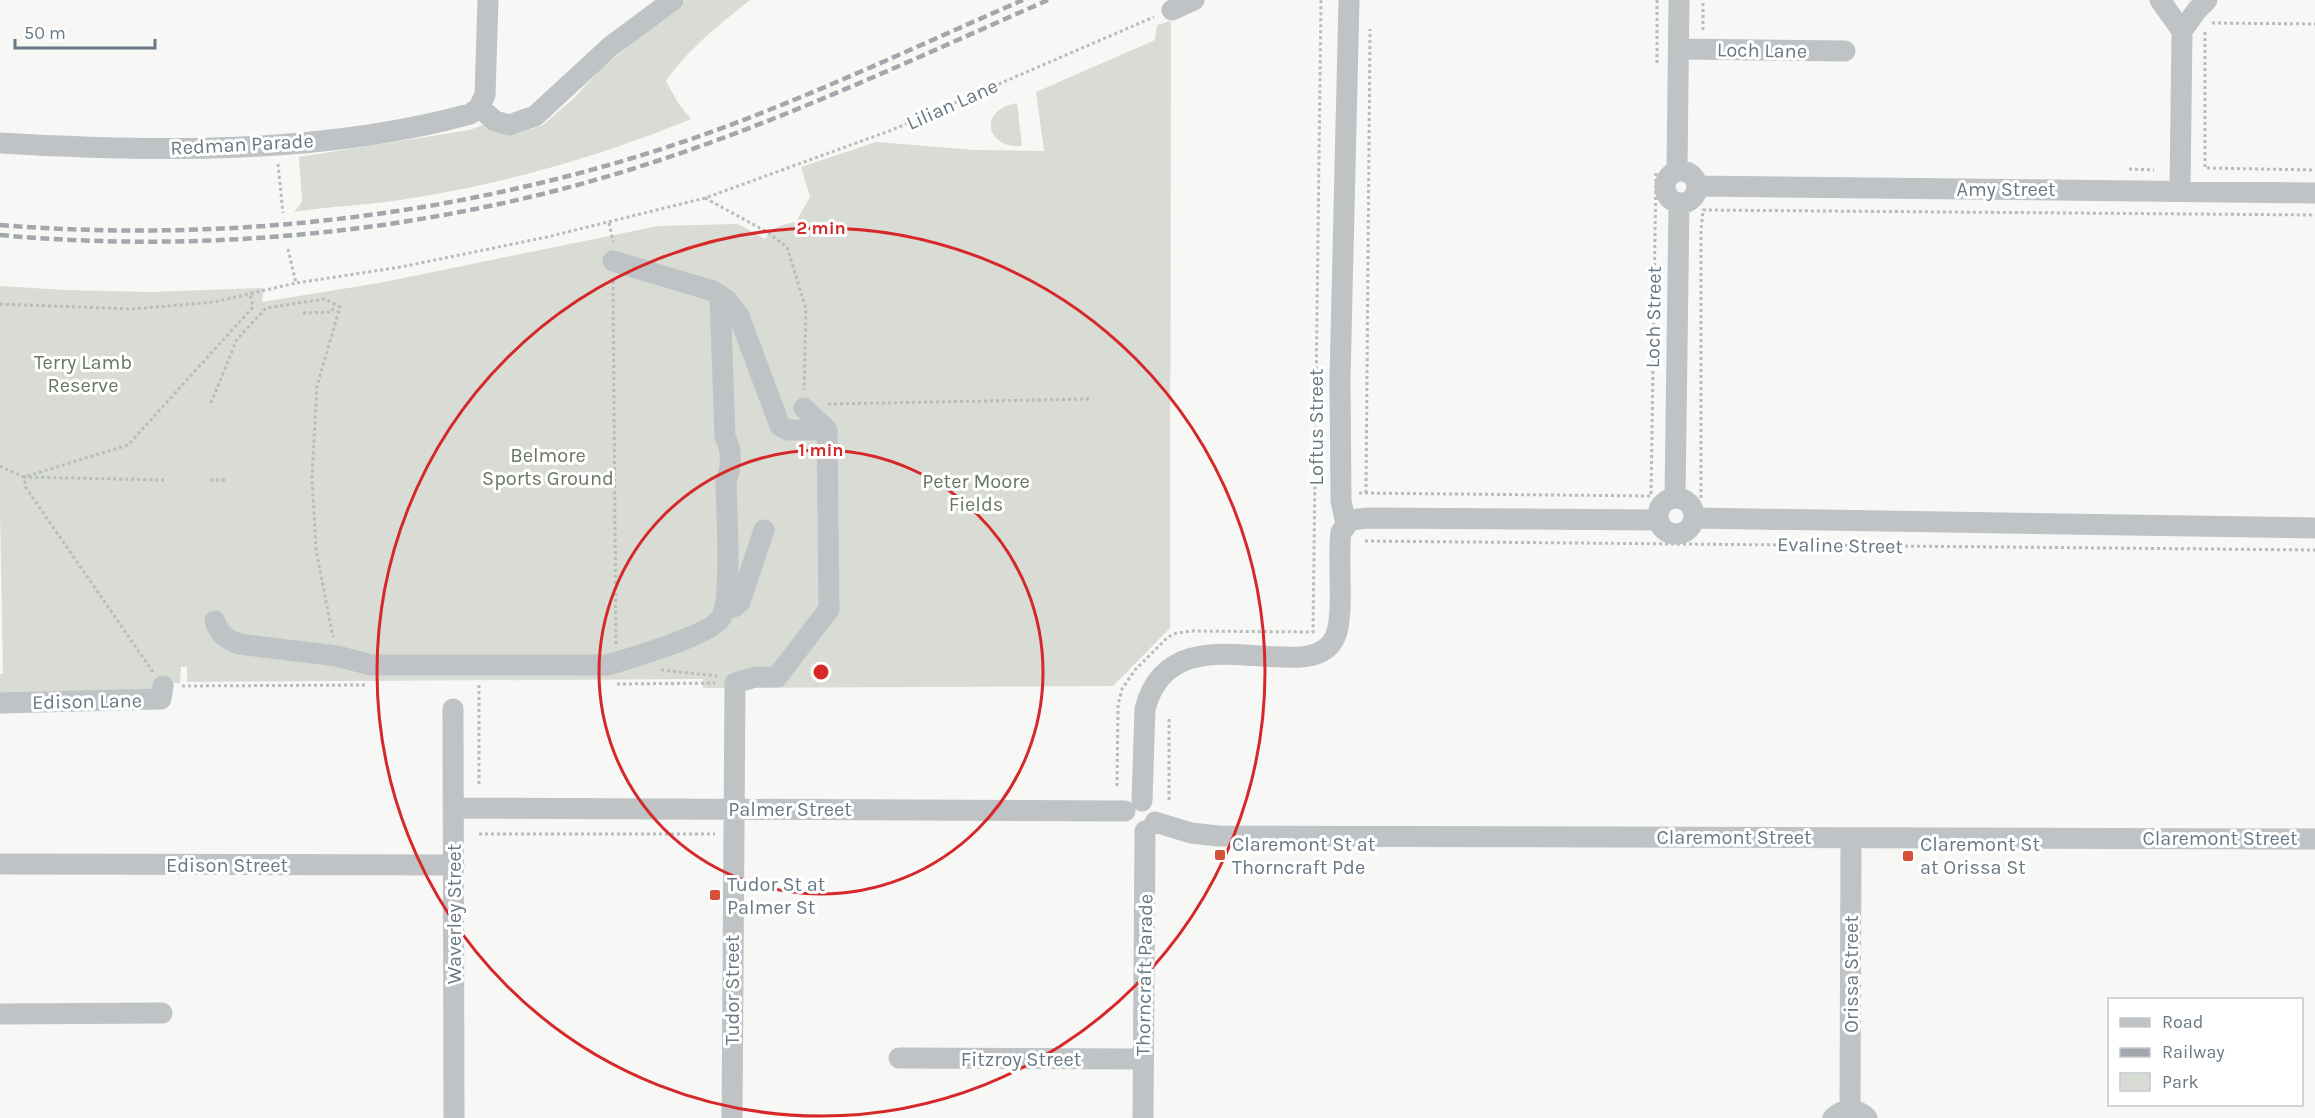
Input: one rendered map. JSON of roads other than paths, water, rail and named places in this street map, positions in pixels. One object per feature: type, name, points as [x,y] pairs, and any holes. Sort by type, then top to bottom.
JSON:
[{"type":"street","points":[[488,0],[486,84],[485,95],[479,106],[495,121],[509,125],[535,116],[611,46],[673,0]]},
{"type":"street","points":[[1172,9],[1194,0]]},
{"type":"street","name":"Loftus Street","points":[[1133,806],[1147,699],[1156,683],[1176,665],[1197,655],[1299,657],[1318,654],[1326,650],[1335,638],[1339,623],[1339,544],[1341,532],[1346,524],[1341,492],[1340,379],[1348,0]]},
{"type":"street","points":[[1677,171],[1679,0]]},
{"type":"street","points":[[2160,0],[2182,30]]},
{"type":"street","points":[[2180,190],[2182,30],[2197,9],[2207,0]]},
{"type":"street","name":"Loch Lane","points":[[1679,49],[1845,51]]},
{"type":"street","name":"Redman Parade","points":[[0,143],[65,147],[163,148],[277,145],[379,133],[470,114],[479,106]]},
{"type":"street","points":[[1677,171],[1688,173],[1696,181],[1697,186],[1692,199],[1679,204],[1666,195],[1664,185],[1668,176],[1677,171]]},
{"type":"street","name":"Amy Street","points":[[1697,186],[2315,193]]},
{"type":"street","name":"Loch Street","points":[[1675,497],[1679,204]]},
{"type":"street","points":[[613,261],[720,295],[739,316],[780,426],[788,430],[827,430]]},
{"type":"street","points":[[214,621],[217,630],[227,640],[239,644],[338,656],[371,665],[607,665],[696,634],[716,623],[725,607],[728,593],[726,481],[730,473],[730,446],[725,437],[720,295]]},
{"type":"street","points":[[804,408],[827,430]]},
{"type":"street","name":"Tudor Street","points":[[732,1118],[735,682],[756,677],[777,677],[830,609],[827,430]]},
{"type":"street","points":[[1675,497],[1687,501],[1694,518],[1688,529],[1677,534],[1665,530],[1657,515],[1661,505],[1675,497]]},
{"type":"street","points":[[1346,524],[1368,518],[1658,520]]},
{"type":"street","name":"Evaline Street","points":[[1694,518],[2315,528]]},
{"type":"street","points":[[725,607],[734,607],[740,602],[764,530]]},
{"type":"street","name":"Edison Lane","points":[[0,703],[161,699],[163,686]]},
{"type":"street","name":"Waverley Street","points":[[453,709],[454,1118]]},
{"type":"street","points":[[1133,806],[1150,804],[1154,808],[1150,827]]},
{"type":"street","name":"Palmer Street","points":[[455,808],[733,809],[1133,806]]},
{"type":"street","name":"Claremont Street","points":[[1150,827],[1218,836],[2315,839]]},
{"type":"street","name":"Thorncraft Parade","points":[[1143,1118],[1150,827]]},
{"type":"street","name":"Orissa Street","points":[[1850,1115],[1851,838]]},
{"type":"street","name":"Edison Street","points":[[0,864],[454,865]]},
{"type":"street","points":[[0,1014],[162,1014]]},
{"type":"street","name":"Fitzroy Street","points":[[899,1058],[1143,1059]]},
{"type":"railway","points":[[0,225],[89,230],[179,230],[268,226],[356,217],[444,203],[532,185],[618,162],[744,120],[1023,0]]},
{"type":"railway","points":[[0,235],[164,242],[247,239],[413,220],[495,205],[575,185],[704,145],[853,86],[1048,0]]},
{"type":"place","name":"Claremont St at Thorncraft Pde","points":[[1220,855]]},
{"type":"place","name":"Claremont St at Orissa St","points":[[1908,856]]},
{"type":"place","name":"Tudor St at Palmer St","points":[[715,895]]},
{"type":"park label","name":"Terry Lamb Reserve","points":[[83,374]]},
{"type":"park label","name":"Belmore Sports Ground","points":[[548,466]]},
{"type":"park label","name":"Peter Moore Fields","points":[[976,492]]}]
